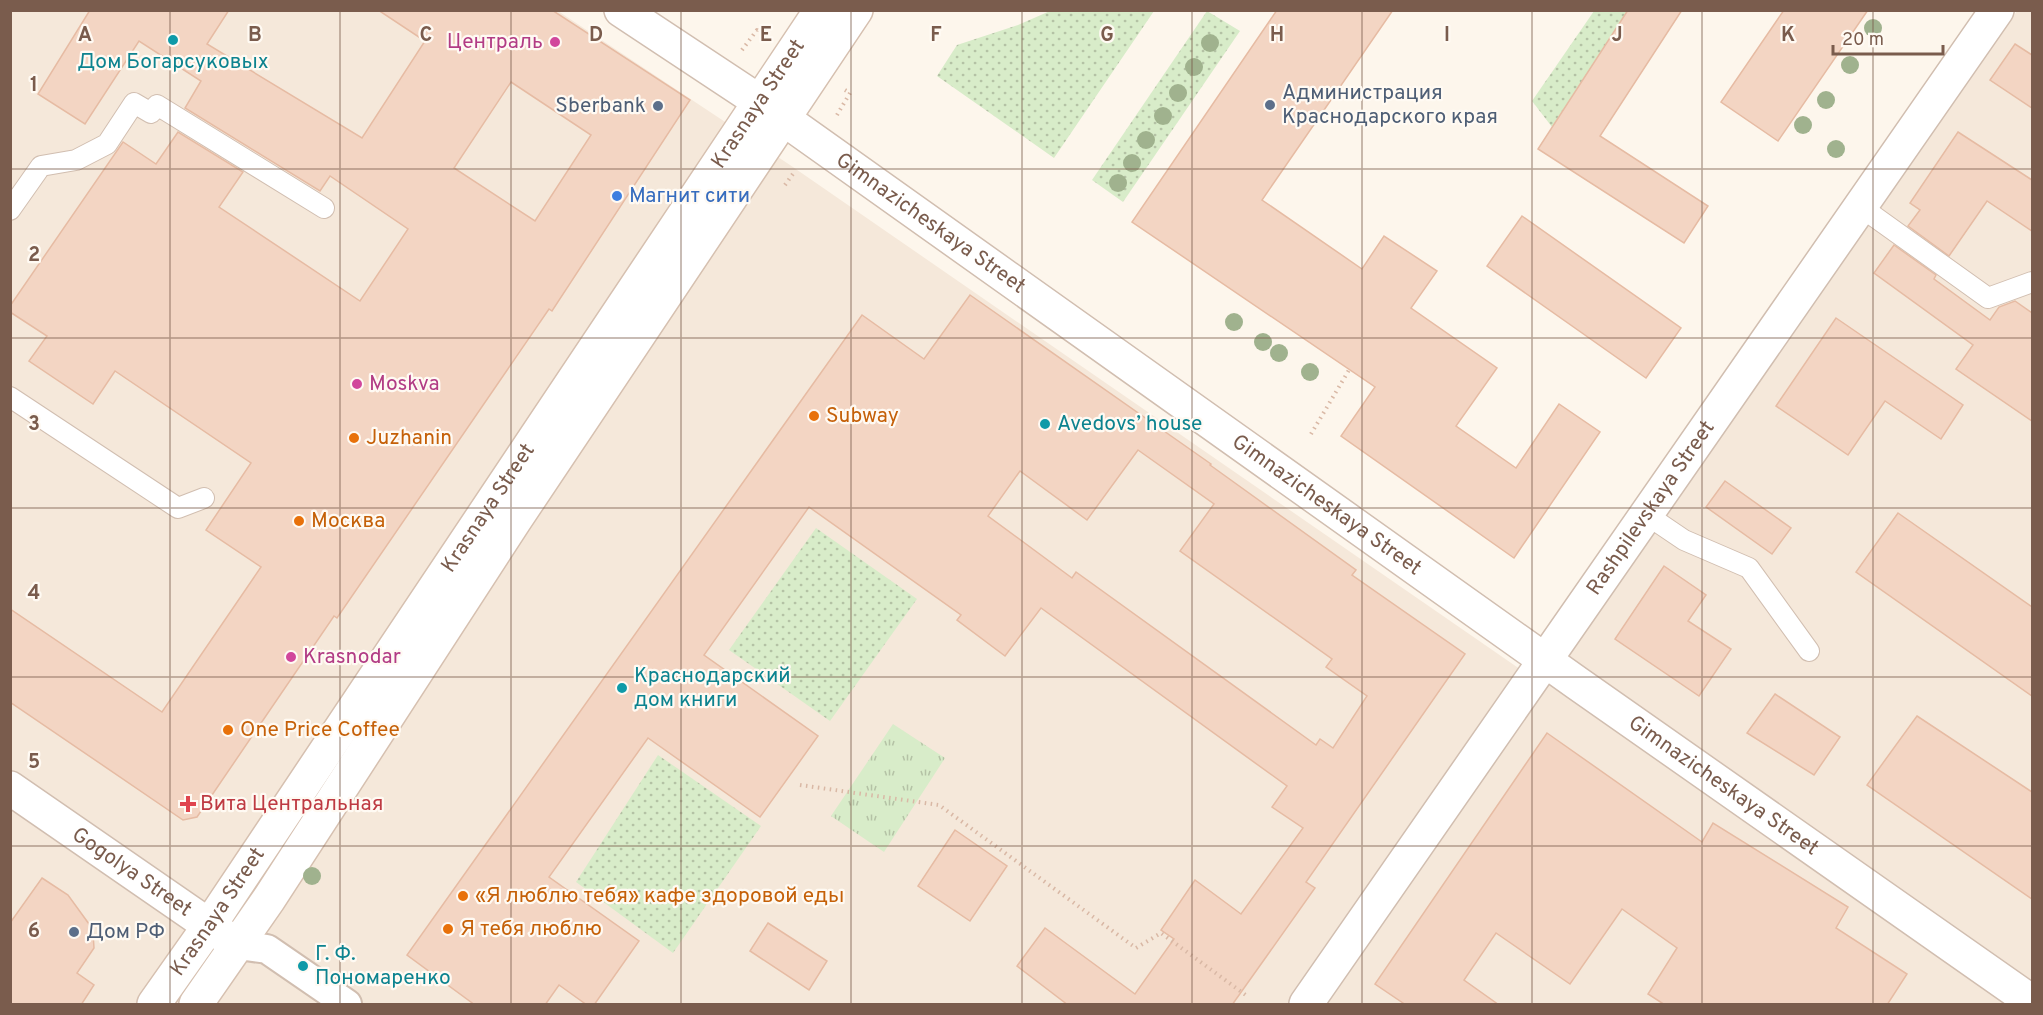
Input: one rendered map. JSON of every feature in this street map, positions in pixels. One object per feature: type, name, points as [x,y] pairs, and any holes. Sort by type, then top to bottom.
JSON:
[{"type":"street","name":"Gimnazicheskaya Street","points":[[621,10],[771,110],[1545,661],[2032,1002]]},
{"type":"street","name":"Krasnaya Street","points":[[196,1005],[238,945],[515,520],[771,110],[821,10]]},
{"type":"street","name":"Krasnaya Street","points":[[154,1005],[771,110],[856,10]]},
{"type":"street","name":"Rashpilevskaya Street","points":[[1306,1005],[1997,10]]},
{"type":"street","name":"Gogolya Street","points":[[10,788],[238,945],[267,949],[347,1005]]},
{"type":"lane","points":[[10,210],[41,166],[76,160],[107,144],[134,103],[151,113],[157,105],[324,208]]},
{"type":"lane","points":[[1861,207],[1988,298],[2032,282]]},
{"type":"lane","points":[[10,397],[178,508],[204,498]]},
{"type":"lane","points":[[1647,515],[1684,540],[1749,568],[1809,651]]},
{"type":"path","points":[[1311,434],[1349,370]]},
{"type":"path","points":[[800,785],[939,805],[1136,948],[1161,933],[1247,996]]},
{"type":"shaded area","points":[[10,11],[558,11],[790,165],[1546,687],[2017,11],[2032,11],[2032,1004],[11,1004]]},
{"type":"green space","points":[[1050,11],[1154,11],[1054,158],[937,76],[957,45],[1018,25]]},
{"type":"green space","points":[[1207,11],[1240,31],[1123,202],[1092,180]]},
{"type":"green space","points":[[1594,11],[1628,11],[1552,127],[1532,101]]},
{"type":"green space","points":[[816,528],[917,599],[830,721],[729,650]]},
{"type":"green space","points":[[893,724],[945,758],[884,852],[831,816]]},
{"type":"green space","points":[[658,755],[761,826],[673,953],[576,882]]},
{"type":"building","points":[[90,10],[229,10],[207,44],[362,138],[425,41],[378,10],[552,10],[690,100],[552,311],[549,309],[337,618],[334,616],[197,817],[183,820],[10,702],[10,609],[162,712],[261,567],[206,530],[251,463],[115,371],[93,404],[29,361],[47,336],[10,312],[10,306],[123,142],[156,164],[178,132],[243,172],[219,207],[360,301],[408,229],[330,176],[320,191],[185,108],[201,81],[139,41],[85,124],[38,94]],"holes":[[[511,82],[591,135],[535,221],[454,168]]]},
{"type":"building","points":[[1277,10],[1393,10],[1262,200],[1362,269],[1384,236],[1437,271],[1411,308],[1497,368],[1456,426],[1516,468],[1559,404],[1600,432],[1514,558],[1341,436],[1375,387],[1132,222]]},
{"type":"building","points":[[1628,10],[1682,10],[1600,136],[1708,206],[1684,243],[1538,149]]},
{"type":"building","points":[[1784,10],[1868,10],[1778,141],[1721,102]]},
{"type":"building","points":[[2015,44],[2032,55],[2032,108],[1990,80]]},
{"type":"building","points":[[1958,132],[2032,180],[2032,231],[1987,201],[1949,256],[1908,226],[1920,210],[1910,203]]},
{"type":"building","points":[[1522,216],[1681,328],[1646,378],[1487,266]]},
{"type":"building","points":[[1894,245],[1936,275],[1934,279],[1990,320],[1999,307],[2015,301],[2032,313],[2032,421],[1956,369],[1973,345],[1874,273]]},
{"type":"building","points":[[970,295],[1211,464],[1356,570],[1352,575],[1465,654],[1306,882],[1315,888],[1232,1005],[1068,1005],[1017,966],[1045,928],[1135,994],[1174,939],[1161,930],[1195,880],[1241,914],[1303,828],[1272,807],[1287,786],[1041,608],[1005,656],[957,620],[961,615],[809,507],[704,655],[818,736],[760,817],[648,738],[549,877],[639,941],[594,1005],[587,1005],[559,985],[545,1005],[475,1005],[407,955],[862,315],[924,359]],"holes":[[[1138,450],[1214,504],[1180,551],[1332,659],[1326,667],[1367,696],[1333,748],[1320,739],[1316,745],[1076,572],[1072,578],[988,516],[1020,471],[1087,520]]]},
{"type":"building","points":[[1836,318],[1963,405],[1941,439],[1885,401],[1848,455],[1776,406]]},
{"type":"building","points":[[1725,481],[1791,528],[1772,554],[1706,507]]},
{"type":"building","points":[[1898,513],[2032,607],[2032,696],[1856,572]]},
{"type":"building","points":[[1664,566],[1706,595],[1688,621],[1731,649],[1699,696],[1615,639]]},
{"type":"building","points":[[1775,694],[1840,737],[1814,775],[1747,733]]},
{"type":"building","points":[[1917,716],[2032,792],[2032,899],[1867,785]]},
{"type":"building","points":[[1547,733],[1702,842],[1713,823],[1848,907],[1836,928],[1907,974],[1887,1005],[1665,1005],[1648,994],[1677,948],[1622,909],[1570,984],[1496,933],[1464,980],[1499,1005],[1406,1005],[1375,984]]},
{"type":"building","points":[[955,830],[1007,866],[970,921],[918,886]]},
{"type":"building","points":[[42,878],[68,895],[93,933],[94,948],[77,973],[94,985],[81,1005],[10,1005],[10,923]]},
{"type":"building","points":[[768,923],[827,961],[809,990],[750,951]]},
{"type":"place","name":"Дом Богарсуковых","points":[[173,40]]},
{"type":"place","name":"Централь","points":[[555,42]]},
{"type":"place","name":"Администрация Краснодарского края","points":[[1270,105]]},
{"type":"place","name":"Sberbank","points":[[658,106]]},
{"type":"place","name":"Магнит сити","points":[[617,196]]},
{"type":"place","name":"Moskva","points":[[357,384]]},
{"type":"place","name":"Subway","points":[[814,416]]},
{"type":"place","name":"Avedovs’ house","points":[[1045,424]]},
{"type":"place","name":"Juzhanin","points":[[354,438]]},
{"type":"place","name":"Москва","points":[[299,521]]},
{"type":"place","name":"Krasnodar","points":[[291,657]]},
{"type":"place","name":"Краснодарский дом книги","points":[[622,688]]},
{"type":"place","name":"One Price Coffee","points":[[228,730]]},
{"type":"place","name":"Вита Центральная","points":[[188,804]]},
{"type":"place","name":"«Я люблю тебя» кафе здоровой еды","points":[[463,896]]},
{"type":"place","name":"Я тебя люблю","points":[[448,929]]},
{"type":"place","name":"Дом РФ","points":[[74,932]]},
{"type":"place","name":"Г. Ф. Пономаренко","points":[[303,966]]}]
